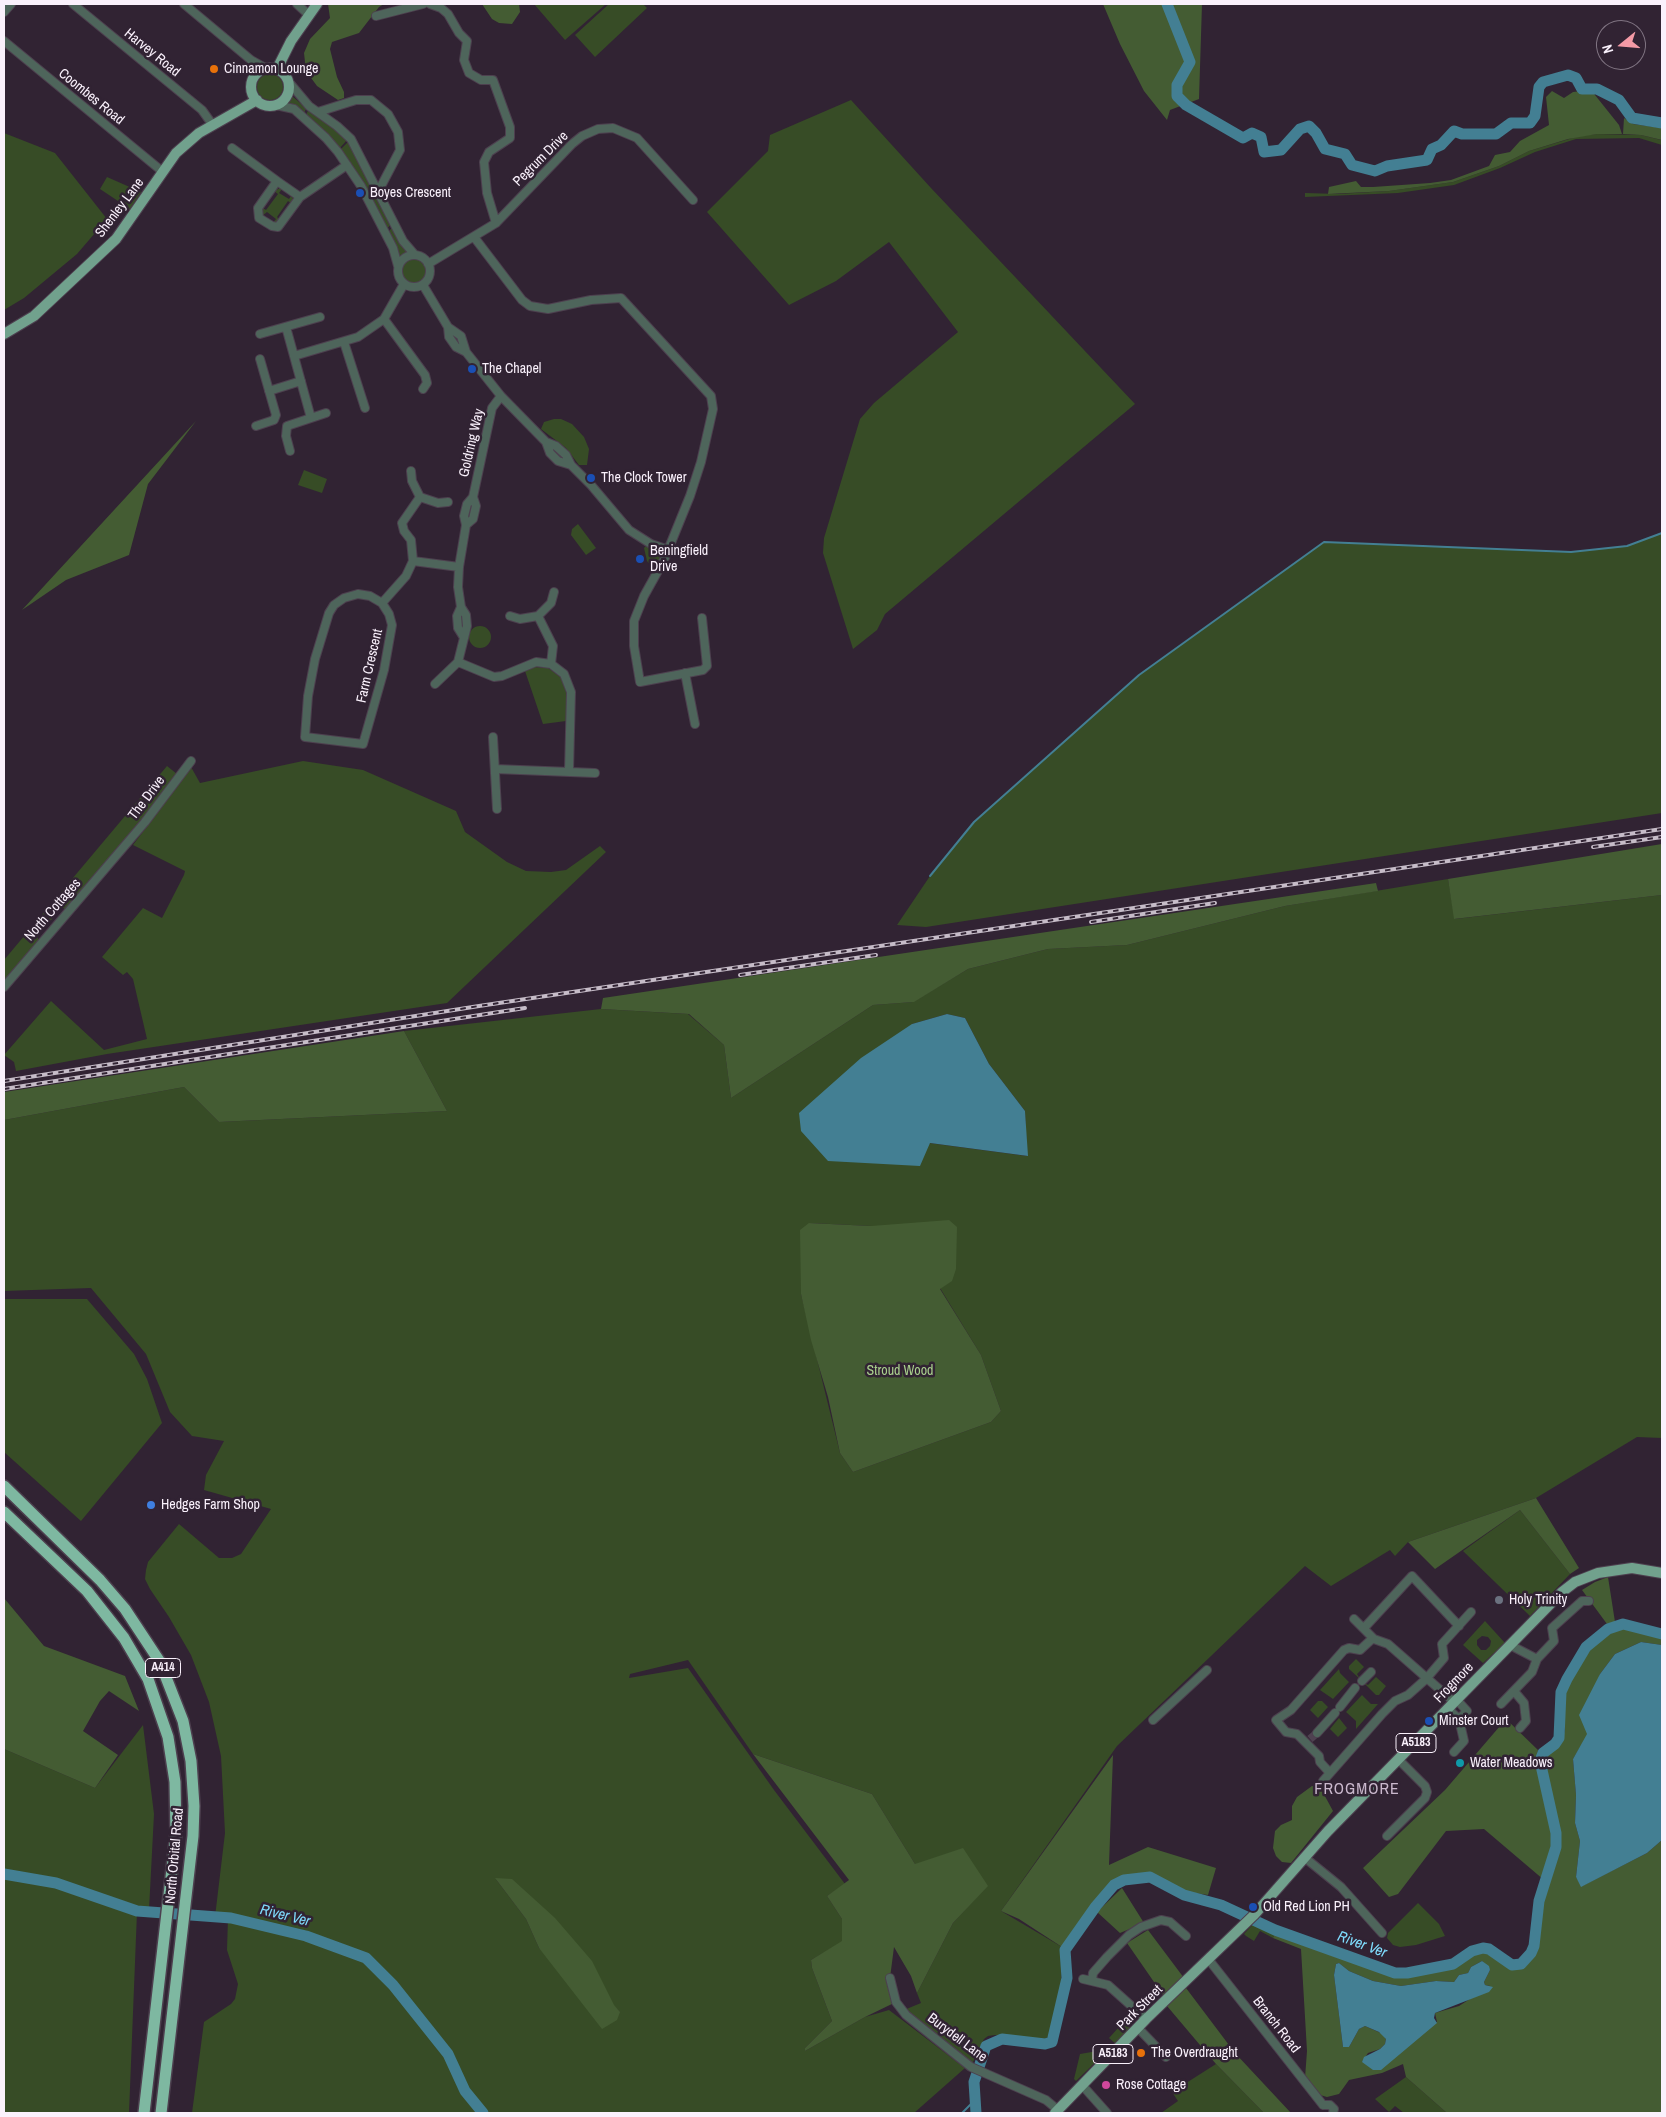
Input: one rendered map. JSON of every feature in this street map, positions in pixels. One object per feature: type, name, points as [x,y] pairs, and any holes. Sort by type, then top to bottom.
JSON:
[{"type":"highway","name":"North Orbital Road","points":[[4,1486],[100,1580],[125,1608],[160,1662],[183,1721],[191,1761],[194,1806],[193,1836],[162,2113]]},
{"type":"highway","name":"North Orbital Road","points":[[4,1512],[104,1610],[135,1656],[156,1700],[172,1755],[177,1806],[176,1834],[144,2113]]},
{"type":"main road","points":[[272,69],[282,72],[288,81],[289,87],[285,98],[276,105],[266,105],[257,100],[252,90],[255,76],[272,69],[317,4]]},
{"type":"main road","name":"Shenley Lane","points":[[4,334],[34,316],[110,245],[136,214],[176,153],[212,124],[257,100]]},
{"type":"main road","name":"Frogmore","points":[[1246,1924],[1304,1857],[1562,1592],[1575,1582],[1598,1573],[1632,1568],[1662,1573]]},
{"type":"main road","name":"Park Street","points":[[1056,2112],[1146,2019],[1246,1924]]},
{"type":"street","points":[[4,12],[11,4]]},
{"type":"street","name":"Harvey Road","points":[[73,4],[202,110],[212,124]]},
{"type":"street","points":[[184,4],[251,60],[272,69]]},
{"type":"street","points":[[297,4],[309,15]]},
{"type":"street","points":[[376,16],[423,4]]},
{"type":"street","points":[[430,4],[442,8],[448,14],[459,33],[467,41],[464,60],[470,73],[481,80],[493,80],[510,127],[510,138],[489,152],[484,162],[487,193],[496,223]]},
{"type":"street","name":"Coombes Road","points":[[4,41],[163,172]]},
{"type":"street","points":[[251,60],[255,76]]},
{"type":"street","points":[[276,105],[294,109],[326,138],[347,165],[393,248],[398,266],[398,276],[404,284],[413,288],[423,285],[430,273],[428,264],[425,259],[415,255],[404,241],[363,160],[350,139],[309,106],[288,81]]},
{"type":"street","points":[[318,112],[356,100],[371,100],[388,114],[398,132],[400,150],[378,192]]},
{"type":"street","name":"Pegrum Drive","points":[[428,264],[496,223],[572,144],[587,134],[605,128],[622,130],[636,138],[693,200]]},
{"type":"street","points":[[232,148],[300,197]]},
{"type":"street","points":[[278,181],[258,208],[259,218],[272,226],[278,227],[300,197],[347,165]]},
{"type":"street","points":[[474,237],[522,300],[530,306],[548,309],[591,300],[621,298],[709,392],[713,402],[713,409],[701,462],[669,550],[638,608],[634,621],[634,646],[640,682],[703,670],[707,666],[702,618]]},
{"type":"street","points":[[398,266],[404,258],[415,255]]},
{"type":"street","points":[[294,356],[358,337],[384,319],[404,284]]},
{"type":"street","name":"Goldring Way","points":[[423,285],[448,327],[461,336],[466,352],[501,396],[546,442],[556,446],[566,455],[571,466],[592,485],[629,530],[651,544],[669,550]]},
{"type":"street","points":[[260,334],[320,317]]},
{"type":"street","points":[[384,319],[425,375],[427,383],[423,389]]},
{"type":"street","points":[[286,327],[311,418]]},
{"type":"street","points":[[344,342],[365,408]]},
{"type":"street","points":[[256,426],[275,418],[260,359]]},
{"type":"street","points":[[269,391],[301,381]]},
{"type":"street","name":"Goldring Way","points":[[458,662],[467,626],[466,615],[461,607],[459,567],[466,525],[473,519],[476,506],[473,497],[492,408],[501,396]]},
{"type":"street","points":[[290,451],[285,430],[287,426],[326,413]]},
{"type":"street","points":[[411,472],[412,481],[420,497],[428,502],[448,502]]},
{"type":"street","points":[[382,603],[406,576],[413,562],[411,540],[404,532],[402,523],[420,497]]},
{"type":"street","points":[[413,562],[459,567]]},
{"type":"street","points":[[510,616],[520,619],[538,616],[551,603],[554,592]]},
{"type":"street","name":"Farm Crescent","points":[[358,594],[370,596],[382,603],[392,620],[392,633],[363,744],[305,737],[308,696],[315,659],[329,613],[334,605],[344,598],[358,594]]},
{"type":"street","points":[[538,616],[553,646],[551,664]]},
{"type":"street","points":[[435,684],[458,662],[494,677],[502,676],[536,662],[551,664],[564,674],[571,692],[570,771]]},
{"type":"street","points":[[685,673],[694,724]]},
{"type":"street","points":[[493,737],[497,809]]},
{"type":"street","name":"The Drive","points":[[121,850],[191,761]]},
{"type":"street","points":[[495,769],[595,772]]},
{"type":"street","name":"North Cottages","points":[[4,987],[121,850]]},
{"type":"street","points":[[1364,1628],[1412,1576],[1459,1626]]},
{"type":"street","points":[[1501,1704],[1532,1672],[1537,1659],[1554,1641],[1552,1631],[1556,1624],[1582,1601],[1589,1602]]},
{"type":"street","points":[[1323,1782],[1382,1714],[1426,1679],[1444,1658],[1442,1644],[1472,1612]]},
{"type":"street","points":[[1354,1619],[1373,1638],[1388,1644],[1453,1704],[1467,1709],[1459,1719]]},
{"type":"street","points":[[1330,1774],[1320,1762],[1319,1756],[1308,1741],[1297,1734],[1286,1732],[1276,1720],[1291,1710],[1344,1650],[1349,1648],[1360,1650],[1373,1638]]},
{"type":"street","points":[[1510,1645],[1537,1659]]},
{"type":"street","points":[[1152,1720],[1206,1670]]},
{"type":"street","points":[[1362,1681],[1371,1672]]},
{"type":"street","points":[[1317,1733],[1355,1688]]},
{"type":"street","points":[[1514,1691],[1524,1703],[1526,1721],[1520,1728]]},
{"type":"street","points":[[1453,1704],[1459,1719],[1464,1742],[1454,1752]]},
{"type":"street","points":[[1387,1836],[1425,1798],[1427,1792],[1425,1786],[1400,1760]]},
{"type":"street","points":[[1304,1857],[1341,1887],[1382,1933]]},
{"type":"street","points":[[1092,1980],[1093,1973],[1107,1957],[1129,1935],[1141,1927],[1161,1920],[1170,1922],[1186,1936]]},
{"type":"street","name":"Branch Road","points":[[1209,1960],[1322,2109],[1330,2105],[1334,2108],[1333,2113]]},
{"type":"street","name":"Burydell Lane","points":[[890,1978],[896,2002],[906,2014],[971,2067],[1046,2100],[1056,2112]]},
{"type":"street","points":[[1083,1978],[1108,1985],[1146,2019]]},
{"type":"street","points":[[1138,2028],[1166,2057]]},
{"type":"street","points":[[1082,2085],[1107,2113]]},
{"type":"green space","points":[[328,4],[384,4],[379,7],[359,33],[332,42],[330,49],[337,77],[344,92],[344,98],[338,100],[317,86],[306,71],[304,53],[310,39],[330,18]]},
{"type":"green space","points":[[482,4],[519,4],[520,12],[512,24],[499,23],[492,19]]},
{"type":"green space","points":[[534,4],[606,4],[565,40]]},
{"type":"green space","points":[[609,4],[643,4],[647,8],[595,57],[575,35]]},
{"type":"green space","points":[[1103,4],[1202,4],[1199,99],[1170,110],[1167,120],[1144,91],[1120,44]]},
{"type":"green space","points":[[270,74],[279,78],[283,87],[279,96],[270,100],[261,96],[257,87],[261,78]]},
{"type":"green space","points":[[1591,90],[1619,125],[1622,134],[1597,134],[1568,139],[1529,151],[1499,166],[1453,182],[1389,191],[1328,194],[1329,187],[1356,181],[1361,187],[1430,183],[1451,180],[1489,166],[1495,155],[1510,152],[1520,141],[1549,125],[1546,97],[1552,91],[1564,98],[1573,92]]},
{"type":"green space","points":[[292,96],[306,108],[304,114],[296,107],[287,103]]},
{"type":"green space","points":[[851,100],[931,188],[1135,404],[885,614],[877,630],[853,649],[823,553],[824,538],[860,419],[874,403],[958,332],[889,242],[836,281],[789,305],[707,212],[768,151],[770,135]]},
{"type":"green space","points":[[308,110],[338,130],[347,140],[339,149],[306,116]]},
{"type":"green space","points":[[1624,118],[1633,124],[1662,128],[1662,140],[1641,135],[1623,134]]},
{"type":"green space","points":[[4,133],[55,153],[107,219],[77,254],[24,298],[4,310]]},
{"type":"green space","points":[[1597,134],[1641,135],[1661,140],[1662,145],[1639,138],[1576,139],[1535,152],[1500,168],[1454,185],[1398,193],[1305,197],[1305,193],[1338,194],[1389,191],[1453,182],[1499,166],[1529,151],[1579,136]]},
{"type":"green space","points":[[348,142],[391,224],[387,229],[340,150]]},
{"type":"green space","points":[[107,177],[141,192],[130,209],[100,189]]},
{"type":"green space","points":[[282,189],[279,193],[289,199],[291,196],[294,200],[292,204],[288,201],[277,217],[281,221],[273,223],[276,219],[267,212],[262,216],[261,207],[266,210],[278,194],[274,191]]},
{"type":"green space","points":[[392,227],[408,252],[400,257],[388,233]]},
{"type":"green space","points":[[414,259],[422,263],[426,271],[422,279],[414,283],[406,279],[402,271],[406,263]]},
{"type":"green space","points":[[561,419],[572,424],[584,437],[589,449],[587,465],[579,465],[566,448],[541,429],[544,422]]},
{"type":"green space","points":[[196,421],[148,484],[129,555],[66,580],[22,610]]},
{"type":"green space","points":[[304,470],[327,479],[322,493],[298,485]]},
{"type":"green space","points":[[578,524],[596,548],[586,555],[571,535],[572,529]]},
{"type":"green space","points":[[1662,533],[1662,813],[926,927],[897,925],[930,876],[974,822],[1139,675],[1324,542],[1571,552],[1627,546]]},
{"type":"green space","points":[[646,546],[661,552],[662,555],[657,566],[651,566],[647,561],[644,548]]},
{"type":"green space","points":[[480,626],[488,629],[491,637],[488,645],[480,648],[472,645],[469,637],[472,629]]},
{"type":"green space","points":[[534,667],[548,668],[562,678],[566,692],[566,721],[543,724],[525,671]]},
{"type":"green space","points":[[303,761],[363,770],[456,811],[465,832],[507,862],[526,871],[551,872],[566,870],[600,846],[606,852],[447,1003],[107,1054],[16,1071],[14,1062],[4,1055],[51,1001],[104,1050],[147,1039],[133,979],[127,972],[123,975],[102,957],[143,908],[162,918],[184,875],[185,871],[133,845],[191,767],[200,783]]},
{"type":"green space","points":[[167,766],[177,774],[133,832],[66,910],[62,907],[37,937],[40,941],[4,983],[4,960]]},
{"type":"green space","points":[[1662,844],[1662,895],[1454,919],[1448,879]]},
{"type":"green space","points":[[1448,879],[1455,919],[1662,895],[1662,1438],[1637,1437],[1536,1498],[1408,1542],[1395,1556],[1390,1550],[1331,1586],[1305,1566],[1117,1746],[1001,1911],[1062,1947],[1061,1994],[1051,2032],[1047,2038],[1040,2040],[995,2035],[988,2036],[984,2039],[972,2064],[904,2010],[921,2003],[917,1993],[953,1923],[987,1886],[915,1864],[872,1794],[753,1754],[688,1660],[630,1674],[629,1678],[688,1668],[774,1790],[845,1884],[827,1896],[842,1919],[842,1942],[811,1960],[812,1968],[832,2021],[805,2048],[805,2051],[865,2017],[889,2010],[965,2068],[914,2113],[192,2113],[204,2022],[231,2004],[235,1999],[238,1984],[227,1950],[228,1918],[215,1917],[225,1833],[221,1756],[209,1702],[191,1655],[150,1589],[145,1579],[146,1570],[148,1562],[179,1524],[219,1558],[232,1558],[241,1554],[271,1509],[204,1490],[206,1475],[224,1441],[192,1436],[170,1412],[146,1354],[91,1288],[4,1291],[4,1120],[184,1087],[219,1122],[447,1111],[404,1031],[601,1009],[688,1014],[724,1045],[731,1098],[873,1005],[913,1002],[968,969],[1048,949],[1127,945],[1285,906]],"holes":[[[947,1014],[965,1018],[989,1064],[1025,1111],[1027,1156],[929,1143],[912,1024]],[[810,1223],[871,1226],[940,1288],[981,1355],[1001,1411],[991,1422],[853,1472],[840,1453],[801,1294]],[[495,1878],[620,2012],[539,1948],[526,1919]]]},
{"type":"green space","points":[[1376,883],[1378,891],[1285,906],[1127,945],[1048,949],[968,969],[914,1002],[873,1005],[731,1098],[724,1045],[689,1014],[601,1009],[603,998]]},
{"type":"green space","points":[[404,1031],[447,1111],[219,1122],[184,1087],[4,1120],[4,1092]]},
{"type":"green space","name":"Stroud Wood","points":[[949,1220],[957,1227],[956,1269],[952,1281],[940,1289],[981,1355],[1001,1411],[991,1422],[853,1472],[840,1453],[828,1397],[811,1340],[801,1294],[800,1230],[809,1223],[871,1226]]},
{"type":"green space","points":[[4,1299],[87,1299],[134,1354],[147,1379],[162,1423],[81,1521],[4,1452]]},
{"type":"green space","points":[[1536,1498],[1579,1568],[1570,1574],[1520,1510],[1435,1569],[1408,1542]]},
{"type":"green space","points":[[1520,1510],[1570,1574],[1530,1616],[1463,1551]]},
{"type":"green space","points":[[1608,1577],[1615,1622],[1607,1624],[1582,1590]]},
{"type":"green space","points":[[4,1598],[44,1646],[125,1676],[139,1711],[109,1691],[100,1701],[83,1731],[118,1755],[95,1788],[4,1749]]},
{"type":"green space","points":[[1485,1621],[1505,1643],[1483,1663],[1463,1645]],"holes":[[[1482,1636],[1488,1637],[1491,1641],[1490,1646],[1486,1650],[1481,1650],[1477,1645],[1477,1640]]]},
{"type":"green space","points":[[1618,1629],[1662,1629],[1662,1645],[1641,1642],[1615,1654],[1600,1674],[1588,1734],[1573,1759],[1576,1795],[1575,1823],[1580,1841],[1576,1877],[1582,1886],[1647,1853],[1662,1840],[1662,2113],[1447,2113],[1406,2077],[1403,2064],[1382,2073],[1349,2080],[1339,2094],[1327,2097],[1320,2095],[1305,2078],[1307,2051],[1301,1949],[1273,1938],[1276,1932],[1398,1977],[1457,1963],[1480,1950],[1486,1949],[1495,1954],[1509,1968],[1520,1969],[1526,1966],[1536,1950],[1542,1900],[1559,1849],[1560,1835],[1543,1763],[1544,1757],[1559,1745],[1565,1730],[1564,1693],[1568,1682],[1595,1643]],"holes":[[[1482,1961],[1490,1970],[1484,1982],[1485,1985],[1490,1986],[1459,2006],[1435,2013],[1437,2022],[1362,2062],[1368,2053],[1380,2049],[1385,2044],[1386,2039],[1383,2034],[1365,2026],[1359,2029],[1349,2047],[1343,2047],[1334,1975],[1336,1964],[1339,1963],[1349,1971],[1373,1981],[1401,1986],[1436,1981],[1454,1982],[1459,1975],[1468,1973],[1471,1967]]]},
{"type":"green space","points":[[1356,1659],[1364,1667],[1357,1674],[1360,1679],[1349,1669],[1349,1666]]},
{"type":"green space","points":[[1339,1669],[1340,1673],[1349,1682],[1333,1699],[1320,1690]]},
{"type":"green space","points":[[1376,1677],[1386,1686],[1379,1695],[1376,1695],[1364,1683],[1368,1685]]},
{"type":"green space","points":[[1362,1695],[1371,1704],[1378,1704],[1356,1729],[1356,1721],[1346,1712]]},
{"type":"green space","points":[[1318,1701],[1322,1701],[1328,1707],[1318,1718],[1310,1710]]},
{"type":"green space","points":[[1339,1718],[1347,1728],[1338,1737],[1330,1729]]},
{"type":"green space","points":[[1506,1719],[1538,1750],[1536,1764],[1552,1835],[1552,1847],[1544,1880],[1484,1829],[1446,1831],[1398,1894],[1389,1897],[1363,1868],[1445,1790]]},
{"type":"green space","points":[[143,1725],[154,1814],[149,1910],[137,1912],[129,2113],[4,2113],[4,1749],[95,1788]]},
{"type":"green space","points":[[753,1754],[872,1794],[915,1864],[963,1848],[988,1886],[953,1923],[917,1993],[911,1976],[894,1947],[890,1978],[896,2002],[805,2051],[805,2048],[832,2021],[812,1968],[811,1960],[842,1941],[842,1919],[827,1896],[849,1880]]},
{"type":"green space","points":[[1113,1755],[1109,1865],[1148,1847],[1216,1868],[1208,1895],[1188,1892],[1144,1873],[1124,1876],[1099,1897],[1062,1947],[1019,1919],[1001,1911]]},
{"type":"green space","points":[[1312,1786],[1320,1787],[1333,1811],[1291,1863],[1282,1862],[1276,1856],[1273,1848],[1275,1831],[1281,1825],[1292,1820],[1292,1806],[1297,1797]]},
{"type":"green space","points":[[495,1878],[512,1879],[555,1918],[592,1961],[614,2005],[620,2012],[617,2020],[602,2029],[539,1948],[526,1919]]},
{"type":"green space","points":[[1122,1888],[1144,1923],[1120,1933],[1097,1912]]},
{"type":"green space","points":[[1418,1903],[1439,1924],[1445,1936],[1416,1945],[1400,1947],[1393,1945],[1387,1938],[1388,1933]]},
{"type":"green space","points":[[1255,1922],[1276,1932],[1273,1938],[1260,1931],[1254,1941],[1246,1936],[1244,1934]]},
{"type":"green space","points":[[1148,1930],[1184,1978],[1163,1995],[1127,1943]]},
{"type":"green space","points":[[1186,1988],[1235,2053],[1291,2113],[1264,2113],[1216,2064],[1167,2006]]},
{"type":"green space","points":[[1129,2016],[1129,2031],[1116,2044],[1109,2038]]},
{"type":"green space","points":[[1109,2049],[1076,2081],[1074,2079],[1080,2054]]},
{"type":"green space","points":[[1216,2064],[1264,2113],[1161,2113],[1178,2101],[1172,2092]]},
{"type":"green space","points":[[1406,2077],[1447,2113],[1404,2113],[1395,2106],[1389,2112],[1375,2099]]},
{"type":"water","points":[[947,1014],[965,1018],[989,1064],[1025,1111],[1028,1156],[930,1143],[920,1166],[828,1161],[801,1131],[799,1113],[861,1058],[912,1024]]},
{"type":"water","points":[[1641,1642],[1662,1645],[1662,1840],[1647,1853],[1581,1887],[1576,1877],[1580,1841],[1575,1823],[1576,1795],[1573,1759],[1587,1734],[1579,1715],[1600,1674],[1615,1654]]},
{"type":"water","points":[[1482,1961],[1489,1966],[1490,1970],[1484,1982],[1485,1985],[1493,1987],[1489,1992],[1435,2013],[1434,2018],[1437,2023],[1381,2070],[1373,2070],[1362,2062],[1364,2057],[1380,2049],[1385,2044],[1386,2039],[1379,2032],[1365,2026],[1359,2029],[1349,2047],[1343,2047],[1334,1975],[1336,1964],[1339,1963],[1349,1971],[1373,1981],[1401,1986],[1436,1981],[1454,1982],[1459,1975],[1468,1973],[1471,1967]]},
{"type":"waterway","points":[[1167,4],[1190,62],[1177,85],[1177,96],[1186,105],[1243,138],[1252,133],[1261,137],[1264,152],[1281,150],[1300,129],[1309,126],[1316,133],[1325,149],[1345,154],[1352,165],[1375,171],[1387,166],[1427,160],[1432,149],[1441,145],[1454,131],[1462,134],[1496,134],[1511,123],[1530,123],[1535,116],[1539,87],[1543,82],[1568,75],[1576,78],[1582,89],[1597,89],[1619,100],[1632,118],[1662,123]]},
{"type":"waterway","points":[[930,876],[974,822],[1139,675],[1324,542],[1571,552],[1627,546],[1662,533]]},
{"type":"waterway","name":"River Ver","points":[[976,2113],[974,2082],[986,2046],[1002,2039],[1045,2044],[1052,2042],[1067,1978],[1065,1950],[1096,1906],[1114,1885],[1124,1880],[1150,1877],[1184,1895],[1221,1905],[1275,1930],[1395,1973],[1407,1973],[1453,1964],[1472,1951],[1483,1948],[1489,1949],[1512,1965],[1521,1964],[1531,1953],[1534,1946],[1539,1901],[1556,1847],[1556,1833],[1540,1761],[1543,1753],[1555,1744],[1559,1738],[1561,1692],[1586,1647],[1608,1629],[1623,1624],[1662,1634]]},
{"type":"waterway","name":"River Ver","points":[[4,1874],[56,1883],[137,1911],[231,1918],[306,1936],[366,1958],[393,1985],[448,2054],[465,2091],[483,2113]]},
{"type":"waterway","name":"River Ver","points":[[962,2113],[971,2104],[974,2082]]},
{"type":"tunnel","points":[[1310,1739],[1317,1733]]},
{"type":"railway","points":[[4,1081],[479,1006],[1662,829]]},
{"type":"railway","points":[[1593,847],[1662,837]]},
{"type":"railway","points":[[1091,922],[1215,903]]},
{"type":"railway","points":[[740,975],[876,955]]},
{"type":"railway","points":[[4,1089],[525,1008]]},
{"type":"place","name":"Cinnamon Lounge","points":[[214,69]]},
{"type":"place","name":"Boyes Crescent","points":[[360,193]]},
{"type":"place","name":"The Chapel","points":[[472,369]]},
{"type":"place","name":"The Clock Tower","points":[[591,478]]},
{"type":"place","name":"Beningfield Drive","points":[[640,559]]},
{"type":"place","name":"Hedges Farm Shop","points":[[151,1505]]},
{"type":"place","name":"Holy Trinity","points":[[1499,1600]]},
{"type":"place","name":"Minster Court","points":[[1429,1721]]},
{"type":"place","name":"Water Meadows","points":[[1460,1763]]},
{"type":"place","name":"Old Red Lion PH","points":[[1253,1907]]},
{"type":"place","name":"The Overdraught","points":[[1141,2053]]},
{"type":"place","name":"Rose Cottage","points":[[1106,2085]]},
{"type":"district","name":"FROGMORE","points":[[1357,1790]]}]
